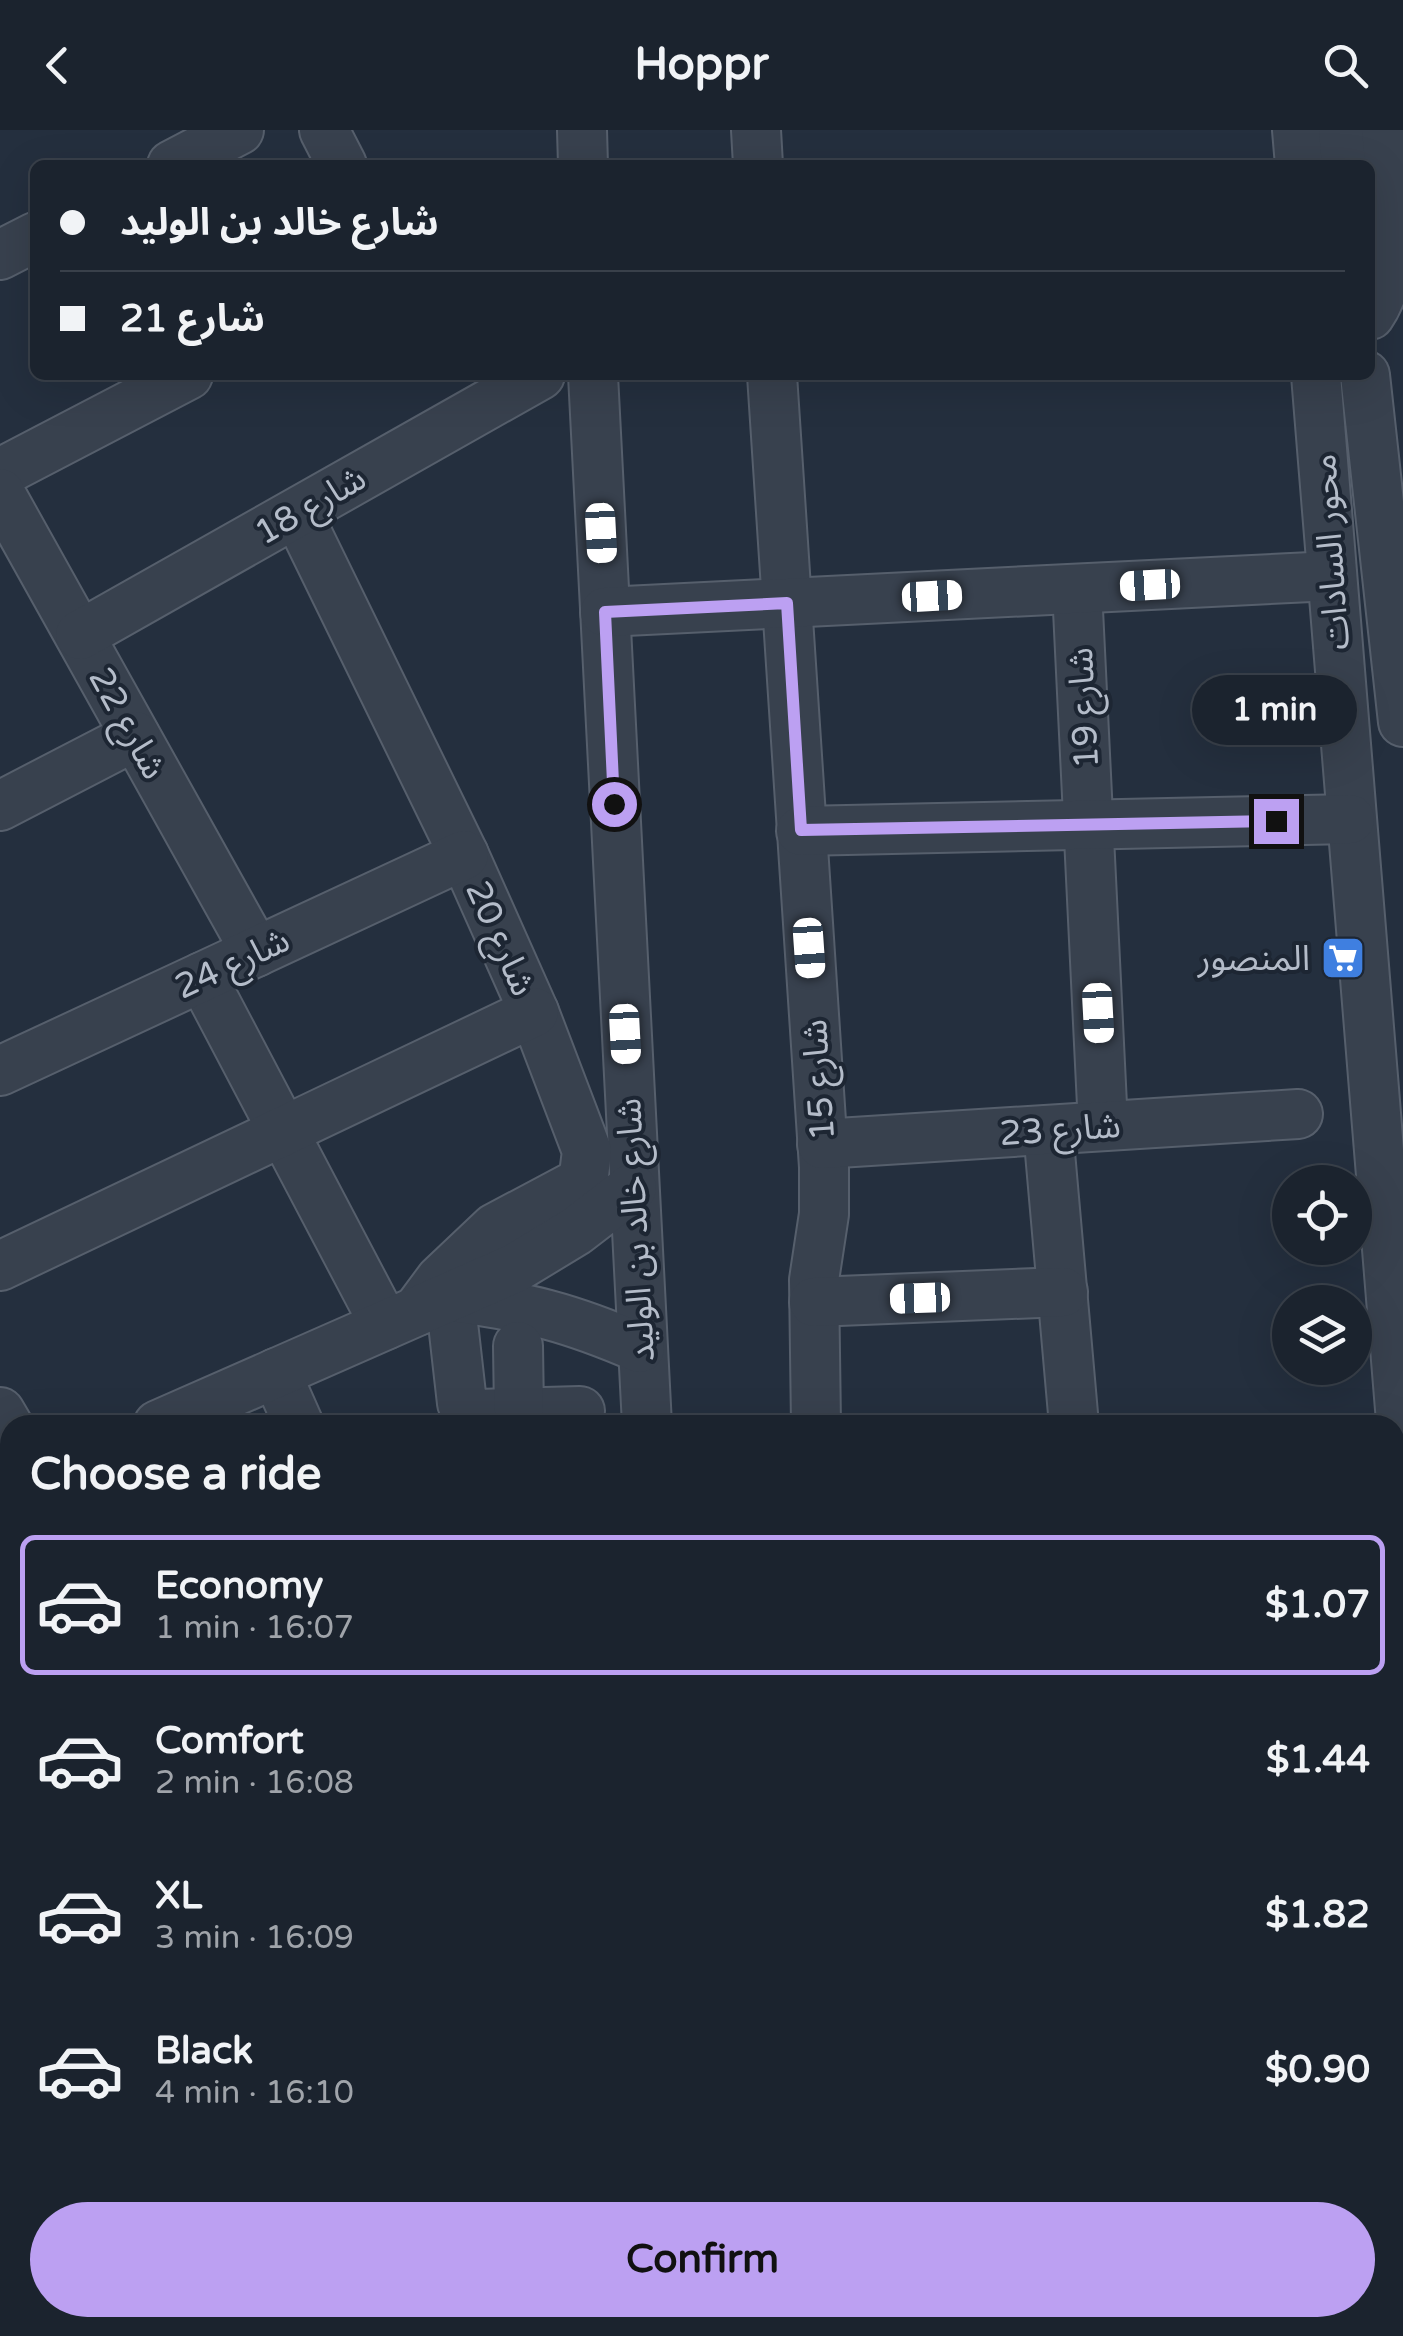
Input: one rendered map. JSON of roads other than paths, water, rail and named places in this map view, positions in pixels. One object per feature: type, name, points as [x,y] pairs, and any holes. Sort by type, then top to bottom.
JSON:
[{"type":"street","points":[[182,160],[239,130]]},
{"type":"street","points":[[324,130],[339,160]]},
{"type":"street","points":[[582,130],[583,160]]},
{"type":"street","points":[[756,130],[758,160]]},
{"type":"street","points":[[1297,130],[1300,160]]},
{"type":"street","points":[[1343,130],[1346,160]]},
{"type":"street","points":[[1375,309],[1382,302],[1398,257],[1386,130]]},
{"type":"street","points":[[0,256],[30,240]]},
{"type":"street","points":[[0,474],[179,380]]},
{"type":"street","name":"شارع 18","points":[[80,635],[531,380]]},
{"type":"street","name":"شارع خالد بن الوليد","points":[[594,380],[645,1415]]},
{"type":"street","name":"شارع 15","points":[[772,380],[822,1144],[824,1214],[814,1302],[816,1415]]},
{"type":"street","name":"محور السادات","points":[[1316,380],[1400,1415]]},
{"type":"street","name":"محور السادات","points":[[1365,380],[1403,722]]},
{"type":"street","name":"شارع 22","points":[[0,493],[256,952]]},
{"type":"street","name":"شارع 20","points":[[297,512],[464,855],[534,1012],[587,1152],[584,1176],[576,1185],[495,1228],[440,1280],[417,1311]]},
{"type":"street","points":[[605,612],[1332,576]]},
{"type":"street","name":"شارع 19","points":[[1077,588],[1103,1126]]},
{"type":"street","points":[[1337,650],[1397,646]]},
{"type":"street","points":[[0,806],[135,736]]},
{"type":"street","points":[[801,830],[1350,819]]},
{"type":"street","name":"شارع 24","points":[[0,1071],[464,855]]},
{"type":"street","points":[[202,977],[282,1132],[417,1311],[466,1408],[478,1414],[546,1412],[530,1346]]},
{"type":"street","points":[[0,1266],[534,1012]]},
{"type":"street","name":"شارع 23","points":[[822,1144],[1298,1114]]},
{"type":"street","points":[[1048,1130],[1073,1415]]},
{"type":"street","points":[[181,1415],[514,1268],[632,1188]]},
{"type":"street","points":[[814,1302],[1062,1292]]},
{"type":"street","points":[[417,1311],[516,1305],[580,1322],[640,1348]]},
{"type":"street","points":[[276,1373],[295,1415]]},
{"type":"place","name":"المنصور","points":[[1343,958]]}]
